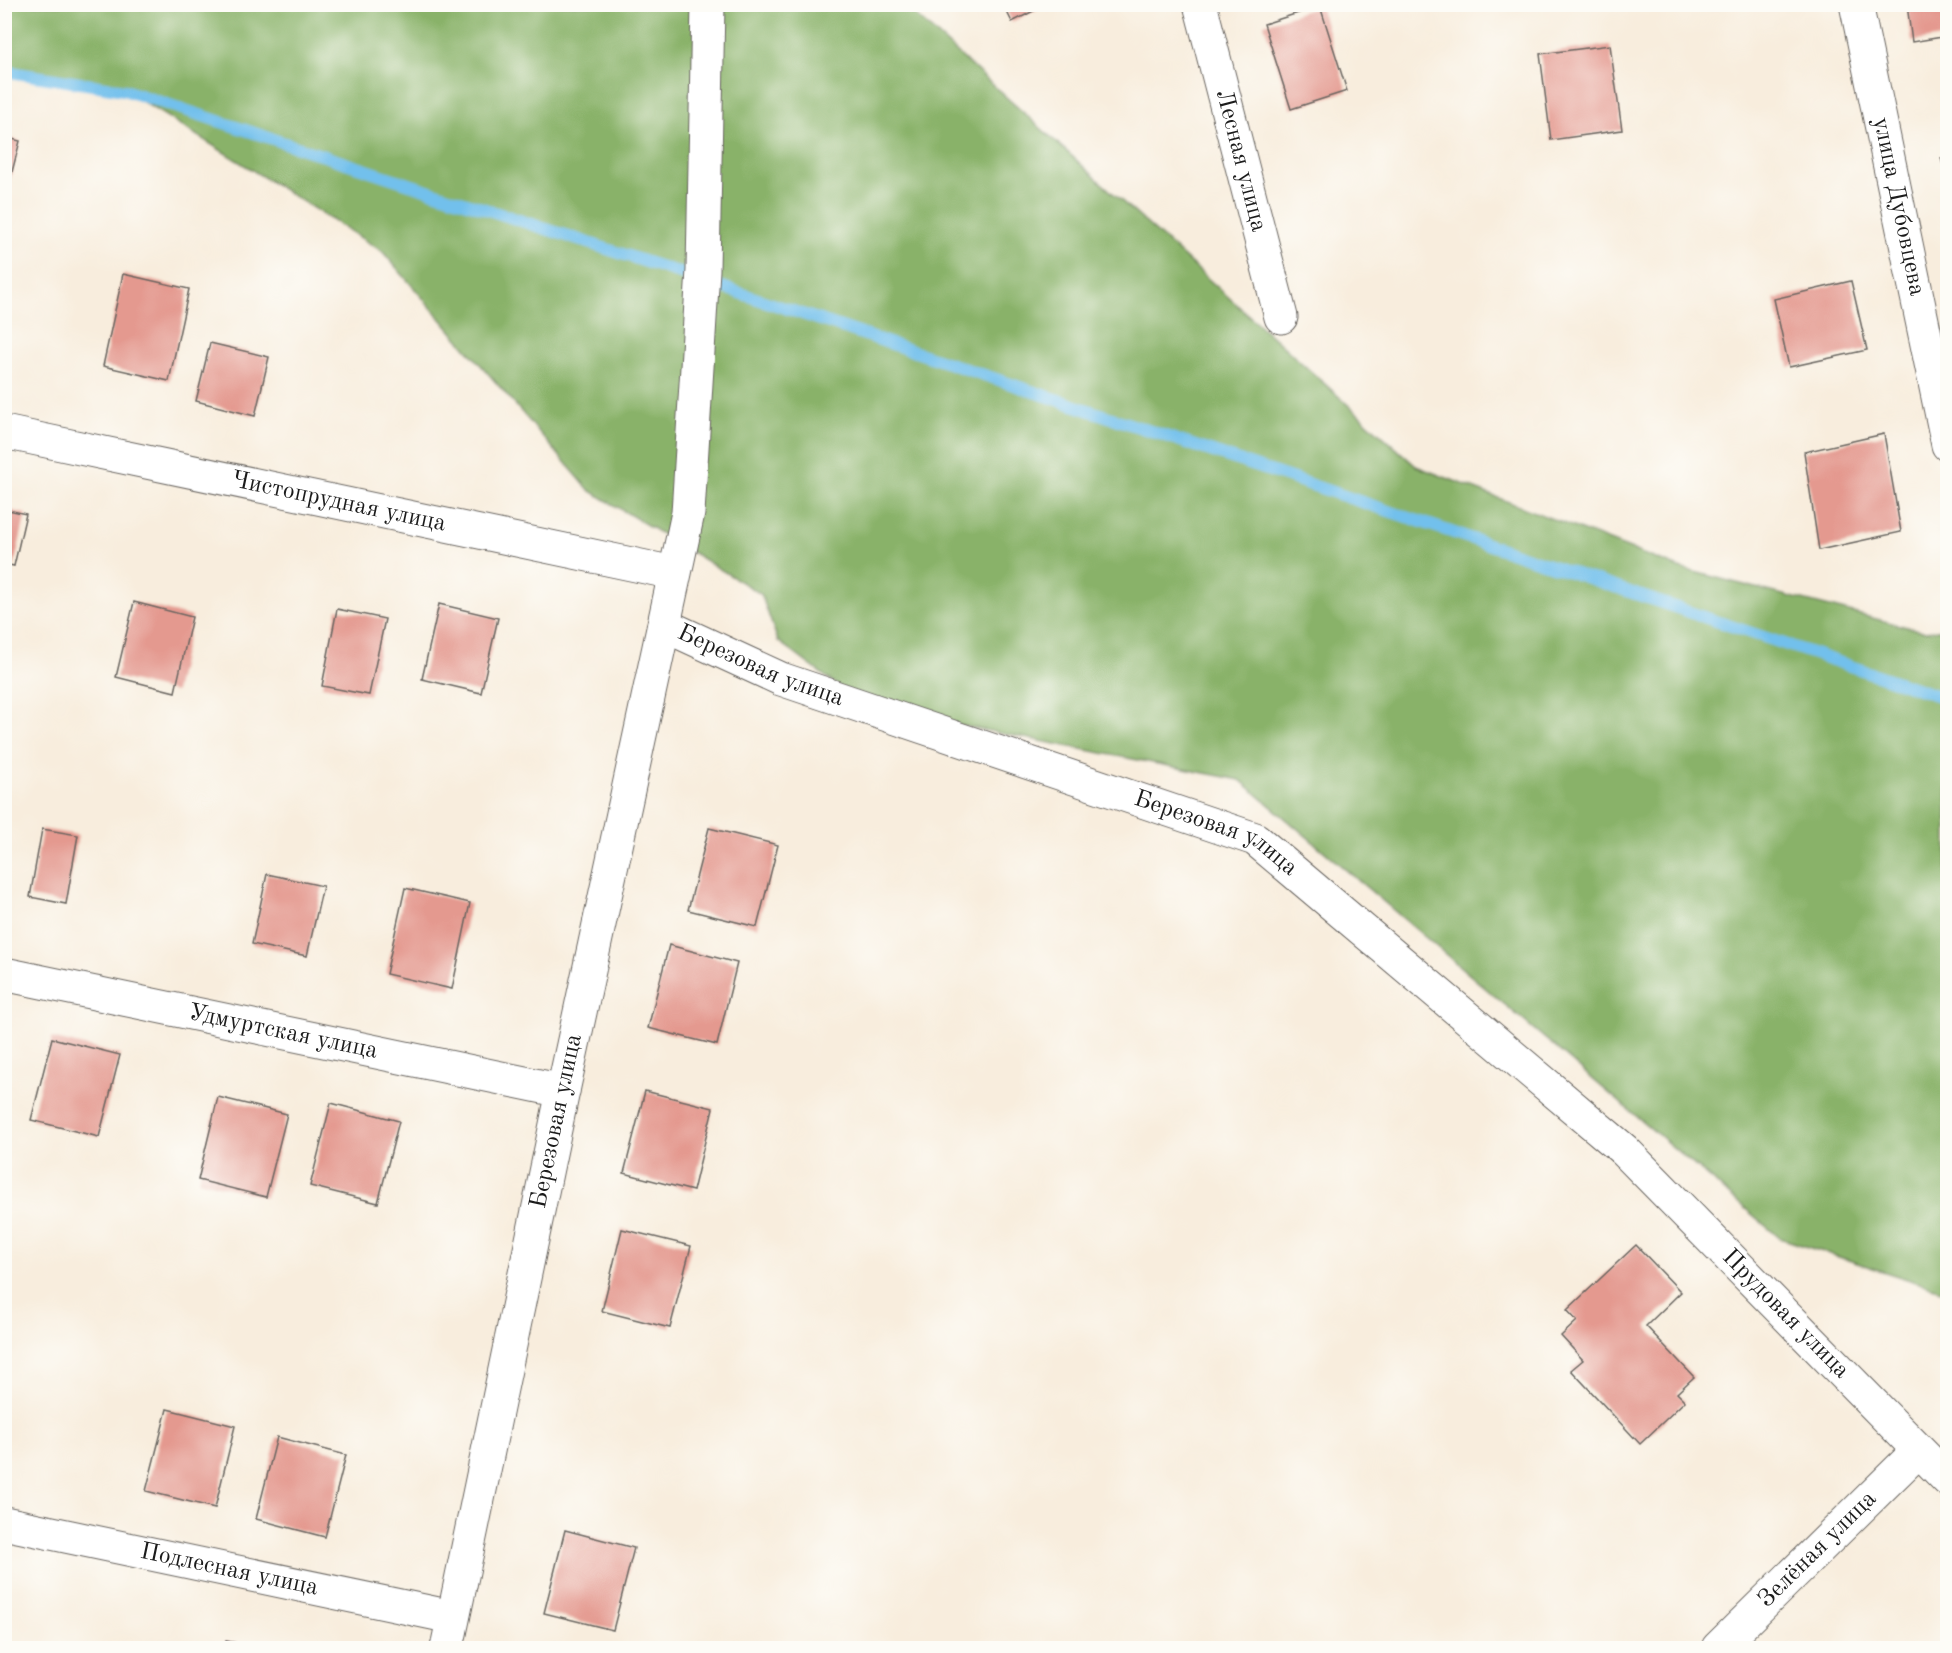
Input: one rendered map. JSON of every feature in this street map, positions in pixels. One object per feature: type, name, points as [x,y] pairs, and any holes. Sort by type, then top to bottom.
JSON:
[{"type":"street","points":[[664,625],[688,513],[703,270],[708,4]]},
{"type":"street","name":"Лесная улица","points":[[1200,4],[1281,316]]},
{"type":"street","name":"улица Дубовцева","points":[[1856,4],[1947,445]]},
{"type":"street","name":"Чистопрудная улица","points":[[4,432],[674,573]]},
{"type":"street","name":"Березовая улица","points":[[447,1648],[563,1091],[664,625],[781,679],[1255,839],[1624,1150]]},
{"type":"street","name":"Удмуртская улица","points":[[4,974],[563,1091]]},
{"type":"street","name":"Прудовая улица","points":[[1624,1150],[1947,1480]]},
{"type":"street","name":"Зелёная улица","points":[[1718,1648],[1918,1451]]},
{"type":"street","name":"Подлесная улица","points":[[4,1523],[452,1617]]},
{"type":"green space","points":[[4,5],[904,5],[1416,466],[1679,568],[1923,631],[1947,629],[1947,1292],[1780,1238],[1240,780],[866,707],[778,641],[761,594],[589,490],[382,251],[124,90],[5,66]]},
{"type":"building","points":[[1003,4],[1047,4],[1012,22]]},
{"type":"building","points":[[1699,4],[1718,4],[1718,5],[1700,10]]},
{"type":"building","points":[[1907,5],[1948,5],[1948,36],[1912,42]]},
{"type":"building","points":[[1320,6],[1347,91],[1291,109],[1264,24]]},
{"type":"building","points":[[1610,45],[1622,130],[1551,140],[1540,54]]},
{"type":"building","points":[[4,137],[20,141],[5,199],[4,199]]},
{"type":"building","points":[[1948,156],[1948,179],[1947,179],[1941,158]]},
{"type":"building","points":[[123,274],[189,289],[169,381],[103,366]]},
{"type":"building","points":[[1851,281],[1867,350],[1789,367],[1774,299]]},
{"type":"building","points":[[210,343],[269,357],[255,416],[196,401]]},
{"type":"building","points":[[1884,434],[1901,532],[1819,550],[1804,452]]},
{"type":"building","points":[[4,509],[26,514],[14,566],[4,564]]},
{"type":"building","points":[[134,602],[192,617],[175,692],[116,677]]},
{"type":"building","points":[[439,604],[498,618],[481,693],[422,679]]},
{"type":"building","points":[[337,609],[385,619],[369,695],[322,686]]},
{"type":"building","points":[[709,828],[778,845],[757,927],[688,910]]},
{"type":"building","points":[[42,829],[78,835],[66,904],[30,897]]},
{"type":"building","points":[[267,874],[323,886],[307,956],[252,944]]},
{"type":"building","points":[[405,888],[470,903],[452,989],[386,974]]},
{"type":"building","points":[[669,945],[737,963],[717,1045],[648,1028]]},
{"type":"building","points":[[52,1038],[120,1055],[99,1137],[31,1120]]},
{"type":"building","points":[[645,1091],[713,1108],[693,1191],[624,1173]]},
{"type":"building","points":[[218,1097],[287,1114],[266,1197],[198,1180]]},
{"type":"building","points":[[331,1103],[399,1121],[378,1203],[310,1186]]},
{"type":"building","points":[[622,1229],[691,1246],[670,1328],[602,1311]]},
{"type":"building","points":[[1636,1245],[1681,1292],[1646,1326],[1694,1377],[1677,1393],[1685,1401],[1640,1444],[1571,1370],[1583,1360],[1561,1336],[1577,1321],[1567,1310]]},
{"type":"building","points":[[167,1409],[235,1426],[215,1508],[146,1491]]},
{"type":"building","points":[[277,1437],[346,1455],[325,1537],[256,1519]]},
{"type":"building","points":[[565,1530],[634,1548],[613,1630],[544,1613]]},
{"type":"building","points":[[226,1641],[260,1647],[224,1648]]},
{"type":"waterway","points":[[4,71],[124,90],[698,279]]},
{"type":"waterway","points":[[722,287],[1948,699]]}]
